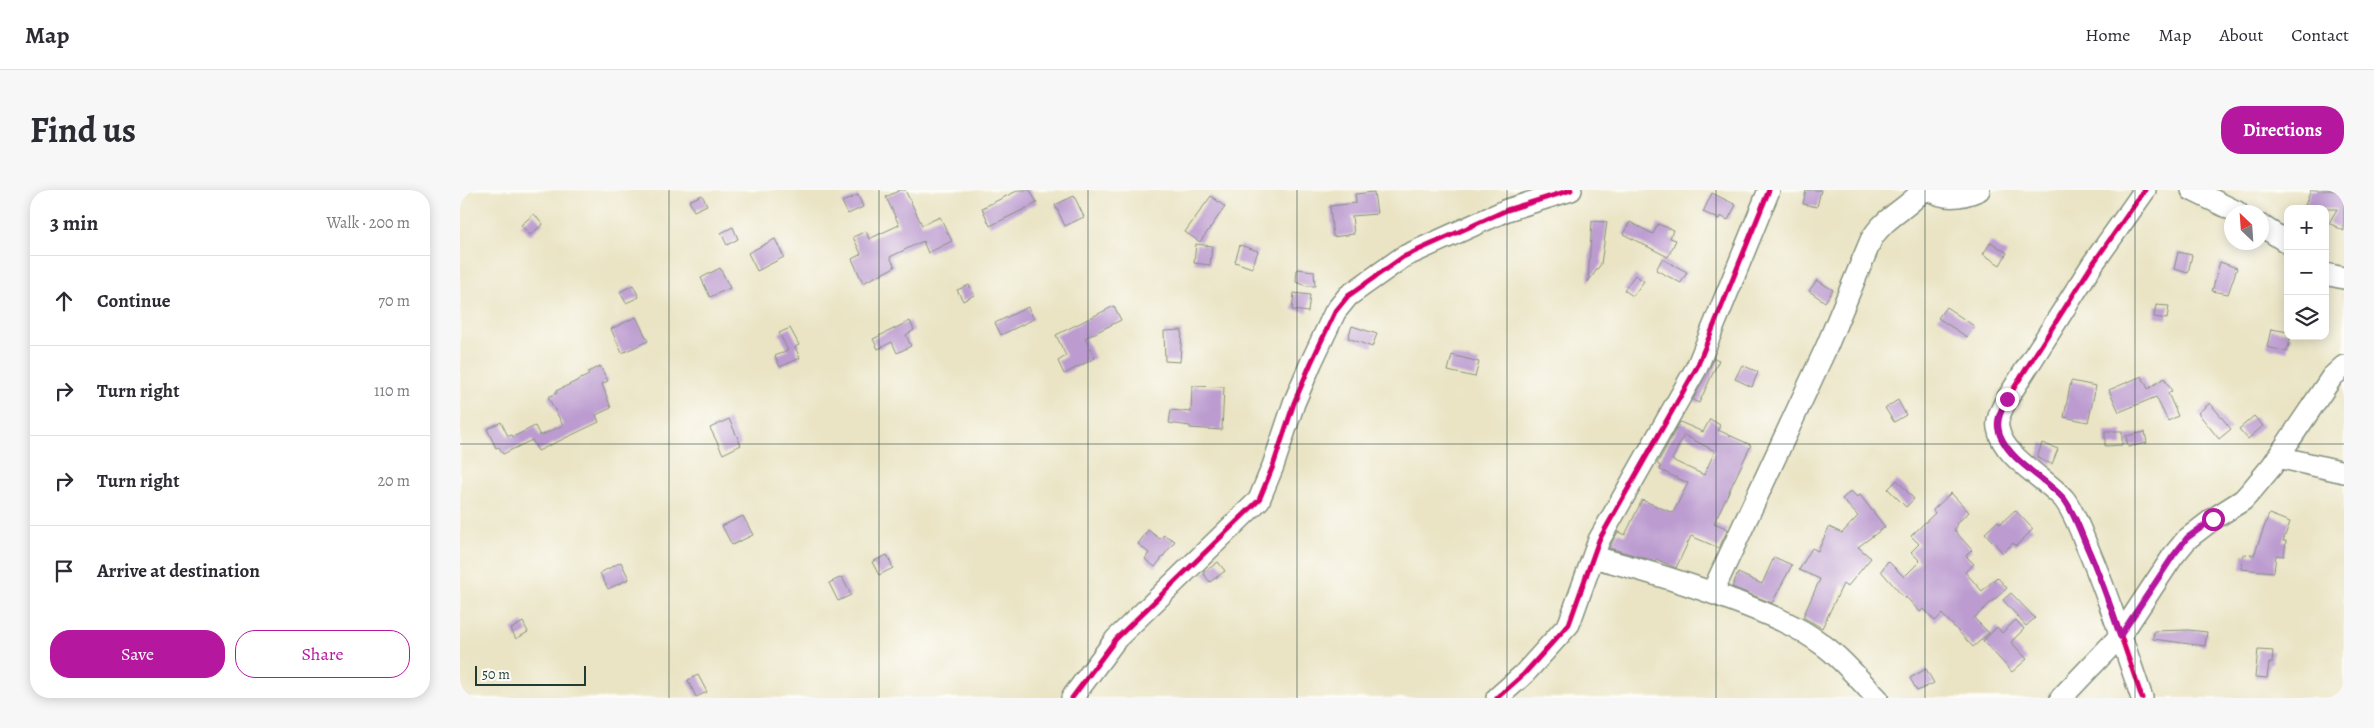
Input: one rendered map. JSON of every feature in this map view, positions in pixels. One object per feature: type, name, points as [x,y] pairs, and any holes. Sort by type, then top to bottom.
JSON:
[{"type":"street","points":[[1072,698],[1116,639],[1258,500],[1273,466],[1294,403],[1311,363],[1335,312],[1348,296],[1403,257],[1507,210],[1571,190]]},
{"type":"street","points":[[1497,698],[1524,674],[1569,624],[1599,540],[1697,367],[1769,190]]},
{"type":"street","points":[[1712,593],[1827,346],[1871,240],[1877,229],[1908,206],[1923,190]]},
{"type":"street","points":[[1930,190],[1937,194],[1948,196],[1970,194],[1979,190]]},
{"type":"street","points":[[2142,698],[2106,591],[2070,510],[2056,492],[2032,474],[2010,450],[1998,427],[1998,418],[2007,399],[2092,265],[2145,190]]},
{"type":"street","points":[[2192,190],[2224,206]]},
{"type":"street","points":[[2269,231],[2284,240]]},
{"type":"street","points":[[2329,275],[2344,278]]},
{"type":"street","points":[[2062,698],[2086,670],[2120,636],[2187,538],[2243,500],[2278,456],[2327,384],[2344,366]]},
{"type":"street","points":[[2278,456],[2344,472]]},
{"type":"street","points":[[1593,557],[1651,572],[1766,614],[1812,637],[1843,662],[1877,698]]},
{"type":"building","points":[[900,190],[905,190],[922,225],[940,217],[952,241],[928,253],[923,241],[890,257],[895,267],[863,283],[852,259],[861,254],[853,237],[866,231],[869,239],[899,225],[886,197]]},
{"type":"building","points":[[1019,190],[1030,190],[1037,203],[990,226],[982,208]]},
{"type":"building","points":[[1806,190],[1821,190],[1817,207],[1803,204]]},
{"type":"building","points":[[2311,190],[2344,190],[2344,231],[2329,223],[2337,209],[2329,209],[2329,205],[2305,205]]},
{"type":"building","points":[[1374,192],[1377,214],[1352,216],[1354,234],[1333,237],[1330,206],[1356,203],[1355,194]]},
{"type":"building","points":[[1712,193],[1736,205],[1728,220],[1720,216],[1719,219],[1703,212]]},
{"type":"building","points":[[702,195],[707,205],[694,211],[689,201]]},
{"type":"building","points":[[858,195],[863,207],[848,214],[842,202]]},
{"type":"building","points":[[1074,196],[1084,217],[1065,226],[1055,205]]},
{"type":"building","points":[[1211,196],[1225,207],[1200,242],[1185,232]]},
{"type":"building","points":[[534,214],[543,224],[530,235],[521,225]]},
{"type":"building","points":[[1592,221],[1607,222],[1601,264],[1588,282]]},
{"type":"building","points":[[1630,222],[1653,234],[1658,224],[1673,230],[1670,238],[1676,240],[1668,257],[1623,234]]},
{"type":"building","points":[[733,227],[738,239],[727,245],[721,233]]},
{"type":"building","points":[[775,239],[784,257],[757,271],[748,253]]},
{"type":"building","points":[[1991,242],[2007,253],[2000,265],[1983,254]]},
{"type":"building","points":[[1196,244],[1212,246],[1210,265],[1194,263]]},
{"type":"building","points":[[1240,245],[1258,251],[1252,268],[1235,262]]},
{"type":"building","points":[[2178,252],[2192,255],[2188,273],[2174,269]]},
{"type":"building","points":[[1662,259],[1687,272],[1681,283],[1656,270]]},
{"type":"building","points":[[2220,262],[2237,268],[2228,294],[2212,291]]},
{"type":"building","points":[[720,268],[730,288],[710,297],[701,278]]},
{"type":"building","points":[[1297,269],[1314,271],[1315,286],[1307,286],[1296,282]]},
{"type":"building","points":[[1635,275],[1644,281],[1633,296],[1624,290]]},
{"type":"building","points":[[1817,280],[1833,290],[1825,302],[1809,291]]},
{"type":"building","points":[[633,285],[639,297],[626,303],[620,292]]},
{"type":"building","points":[[969,285],[974,295],[963,301],[957,290]]},
{"type":"building","points":[[1294,293],[1310,295],[1308,312],[1292,310]]},
{"type":"building","points":[[2156,305],[2169,306],[2167,319],[2154,317]]},
{"type":"building","points":[[1114,306],[1121,320],[1085,338],[1095,358],[1064,374],[1058,361],[1066,356],[1056,335]]},
{"type":"building","points":[[1028,307],[1034,319],[1001,335],[995,323]]},
{"type":"building","points":[[1946,307],[1974,326],[1967,337],[1938,318]]},
{"type":"building","points":[[636,317],[648,341],[622,353],[611,329]]},
{"type":"building","points":[[910,321],[914,330],[906,335],[911,346],[897,353],[892,342],[878,349],[873,339]]},
{"type":"building","points":[[1352,326],[1377,334],[1372,347],[1348,338]]},
{"type":"building","points":[[790,328],[799,345],[795,347],[800,358],[780,367],[775,356],[788,350],[779,333]]},
{"type":"building","points":[[2271,329],[2284,331],[2284,340],[2290,340],[2287,352],[2267,347]]},
{"type":"building","points":[[1182,330],[1180,362],[1165,361],[1164,331]]},
{"type":"building","points":[[1452,355],[1479,362],[1475,377],[1448,371]]},
{"type":"building","points":[[1714,358],[1719,360],[1699,403],[1693,400]]},
{"type":"building","points":[[1742,365],[1758,372],[1752,387],[1735,379]]},
{"type":"building","points":[[600,366],[608,381],[602,384],[611,408],[596,415],[599,422],[538,451],[532,440],[503,454],[499,447],[496,448],[487,429],[501,422],[508,436],[512,435],[513,437],[535,426],[540,436],[563,425],[548,397],[557,393],[556,391],[589,375],[588,372]]},
{"type":"building","points":[[2142,376],[2148,389],[2164,378],[2172,391],[2168,393],[2178,416],[2168,421],[2156,397],[2119,412],[2109,390]]},
{"type":"building","points":[[2071,381],[2096,386],[2088,422],[2064,417]]},
{"type":"building","points":[[1192,386],[1224,387],[1222,430],[1190,428],[1190,426],[1169,423],[1171,410],[1191,412]]},
{"type":"building","points":[[1898,400],[1906,415],[1894,422],[1885,408]]},
{"type":"building","points":[[2210,403],[2231,429],[2219,439],[2198,413]]},
{"type":"building","points":[[2254,416],[2263,426],[2248,439],[2239,429]]},
{"type":"building","points":[[729,419],[741,445],[723,454],[710,428]]},
{"type":"building","points":[[1710,419],[1720,425],[1718,430],[1751,445],[1714,523],[1728,529],[1719,548],[1691,536],[1676,568],[1656,559],[1655,561],[1609,548],[1618,532],[1625,535],[1642,500],[1673,513],[1688,483],[1660,470],[1661,466],[1657,464],[1680,422],[1703,432]],"holes":[[[1684,435],[1715,451],[1704,475],[1672,460]]]},
{"type":"building","points":[[2105,431],[2122,431],[2122,445],[2105,446]]},
{"type":"building","points":[[2145,432],[2147,443],[2128,447],[2126,436]]},
{"type":"building","points":[[2042,443],[2058,449],[2052,464],[2037,458]]},
{"type":"building","points":[[1897,480],[1914,499],[1906,507],[1888,489]]},
{"type":"building","points":[[1851,491],[1857,497],[1860,495],[1885,527],[1858,547],[1871,558],[1847,587],[1843,584],[1822,628],[1803,617],[1820,579],[1799,570],[1812,548],[1818,551],[1829,527],[1842,533],[1858,516],[1842,499]]},
{"type":"building","points":[[1951,493],[1969,512],[1956,524],[1957,526],[1954,530],[1972,550],[1966,556],[1974,564],[1965,572],[1982,591],[1997,577],[2007,588],[1974,618],[1989,633],[1973,647],[1942,614],[1935,621],[1924,609],[1920,612],[1906,597],[1905,599],[1881,571],[1888,561],[1904,577],[1920,561],[1911,552],[1919,544],[1911,536],[1935,513],[1933,510]]},
{"type":"building","points":[[2015,510],[2033,529],[2016,546],[2013,543],[2003,553],[1985,533],[1998,521],[2000,524]]},
{"type":"building","points":[[2269,514],[2290,522],[2283,541],[2286,541],[2284,556],[2276,555],[2274,572],[2241,569],[2243,554],[2254,555]]},
{"type":"building","points":[[743,516],[753,535],[732,545],[722,526]]},
{"type":"building","points":[[1148,530],[1160,539],[1164,535],[1175,541],[1155,567],[1145,559],[1149,553],[1138,544]]},
{"type":"building","points":[[887,555],[893,568],[879,575],[872,562]]},
{"type":"building","points":[[1774,557],[1792,565],[1772,603],[1732,587],[1738,573],[1762,584]]},
{"type":"building","points":[[621,562],[629,579],[608,589],[600,573]]},
{"type":"building","points":[[1218,562],[1225,571],[1210,582],[1203,573]]},
{"type":"building","points":[[842,577],[851,595],[838,601],[829,583]]},
{"type":"building","points":[[2011,593],[2035,618],[2026,626],[2003,600]]},
{"type":"building","points":[[2016,620],[2024,629],[2011,642],[2027,659],[2012,672],[1983,641],[1997,627],[2002,633]]},
{"type":"building","points":[[523,622],[528,632],[516,639],[511,629]]},
{"type":"building","points":[[2188,630],[2207,632],[2205,646],[2153,639],[2154,631]]},
{"type":"building","points":[[2258,650],[2273,651],[2272,663],[2269,663],[2267,678],[2255,677]]},
{"type":"building","points":[[1926,669],[1934,683],[1917,691],[1910,678]]},
{"type":"building","points":[[698,675],[707,692],[696,697],[688,680]]},
{"type":"cycle path","points":[[1072,698],[1116,639],[1259,500],[1273,466],[1294,403],[1311,363],[1335,312],[1348,296],[1403,257],[1507,210],[1571,190]]},
{"type":"cycle path","points":[[1497,698],[1524,674],[1569,624],[1599,540],[1697,367],[1769,190]]},
{"type":"cycle path","points":[[2142,698],[2109,601],[2074,515],[2064,499],[2008,449],[1998,428],[1998,420],[2007,399],[2092,265],[2145,190]]},
{"type":"route","points":[[2007,399],[1998,418],[1998,427],[2002,438],[2010,450],[2032,474],[2064,500],[2077,522],[2106,591],[2120,636],[2187,538],[2213,519]]}]
